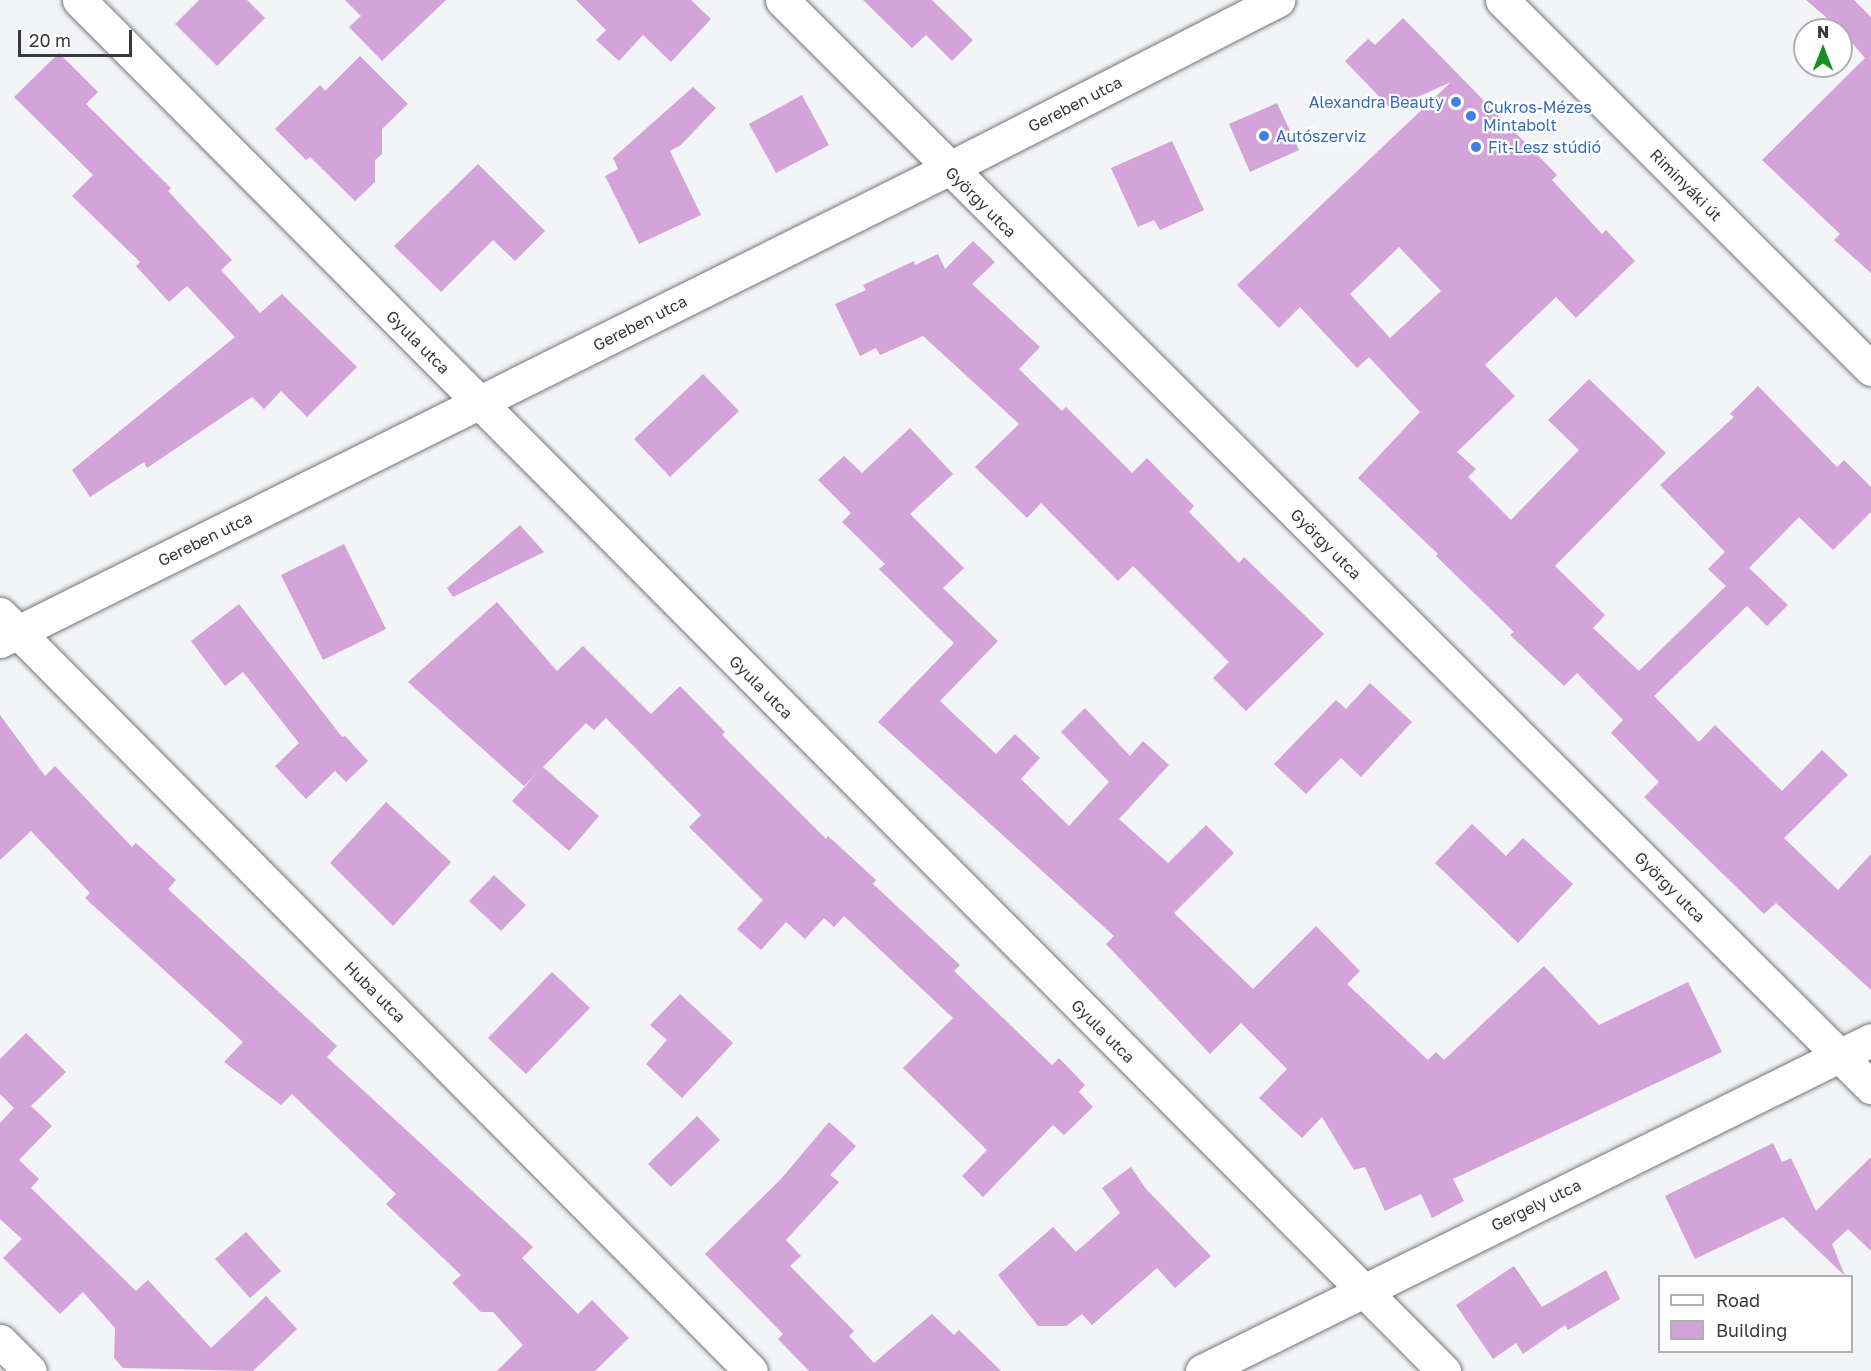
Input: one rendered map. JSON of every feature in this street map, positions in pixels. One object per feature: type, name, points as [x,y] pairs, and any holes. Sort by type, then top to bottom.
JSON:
[{"type":"street","name":"Gyula utca","points":[[79,0],[1444,1371]]},
{"type":"street","name":"György utca","points":[[782,0],[948,169],[1871,1087]]},
{"type":"street","name":"Gereben utca","points":[[6,629],[479,403],[948,169],[1278,0]]},
{"type":"street","name":"Riminyáki út","points":[[1502,0],[1871,369]]},
{"type":"street","name":"Huba utca","points":[[6,629],[751,1371]]},
{"type":"street","name":"Gergely utca","points":[[1202,1371],[1871,1040]]},
{"type":"street","points":[[0,1341],[30,1371]]},
{"type":"building","points":[[199,0],[247,0],[265,18],[217,66],[175,24]]},
{"type":"building","points":[[345,0],[446,0],[382,61],[349,27],[361,16]]},
{"type":"building","points":[[576,0],[691,0],[711,19],[671,62],[643,35],[619,61],[596,40],[606,30]]},
{"type":"building","points":[[863,0],[932,0],[973,40],[952,61],[926,35],[912,48]]},
{"type":"building","points":[[1806,0],[1854,0],[1871,17],[1871,273],[1834,240],[1840,234],[1762,160],[1845,78],[1853,78],[1853,70],[1865,58],[1853,44],[1853,18],[1827,18]]},
{"type":"building","points":[[1403,18],[1557,175],[1552,180],[1602,234],[1606,230],[1635,261],[1576,318],[1556,297],[1485,365],[1515,396],[1457,452],[1476,469],[1468,477],[1511,520],[1579,450],[1548,420],[1589,379],[1666,453],[1555,566],[1605,615],[1593,628],[1639,671],[1726,586],[1708,569],[1725,552],[1660,485],[1734,417],[1730,414],[1758,386],[1837,467],[1844,460],[1871,487],[1871,512],[1833,550],[1799,517],[1749,568],[1788,605],[1767,626],[1747,606],[1654,696],[1699,742],[1715,725],[1782,791],[1822,750],[1848,775],[1784,838],[1838,890],[1871,854],[1871,990],[1776,903],[1764,914],[1644,797],[1659,782],[1611,733],[1623,720],[1577,673],[1564,686],[1510,635],[1514,632],[1436,556],[1438,554],[1358,478],[1420,412],[1369,357],[1357,368],[1300,307],[1279,328],[1237,285],[1451,82],[1391,109],[1345,61],[1368,39],[1375,45]],"holes":[[[1399,247],[1441,291],[1390,338],[1350,294]]]},
{"type":"building","points":[[59,53],[98,92],[86,104],[171,188],[168,191],[232,260],[221,270],[260,313],[282,294],[357,367],[307,417],[281,391],[264,409],[252,397],[147,468],[144,462],[90,497],[72,470],[235,337],[187,286],[169,302],[136,266],[140,262],[72,196],[93,175],[14,97]]},
{"type":"building","points":[[360,56],[408,104],[382,129],[382,154],[375,160],[375,182],[355,201],[310,157],[306,160],[275,129],[320,85],[325,91]]},
{"type":"building","points":[[693,87],[716,108],[681,145],[670,151],[701,215],[639,244],[605,176],[618,169],[613,158]]},
{"type":"building","points":[[802,95],[829,145],[776,173],[749,124]]},
{"type":"building","points":[[1277,103],[1299,150],[1250,172],[1229,124]]},
{"type":"building","points":[[1172,141],[1204,210],[1160,230],[1154,220],[1138,227],[1111,168]]},
{"type":"building","points":[[478,164],[545,231],[515,261],[493,240],[441,292],[394,246]]},
{"type":"building","points":[[973,241],[995,262],[972,284],[1040,347],[1019,369],[1062,411],[1066,407],[1132,473],[1147,458],[1194,506],[1189,512],[1239,563],[1244,557],[1324,634],[1246,711],[1213,678],[1229,662],[1133,566],[1118,581],[1041,503],[1027,518],[975,467],[1019,424],[923,336],[880,355],[876,348],[860,356],[835,304],[866,290],[863,285],[914,261],[915,265],[938,254],[945,269]]},
{"type":"building","points":[[703,374],[739,411],[670,477],[634,439]]},
{"type":"building","points":[[910,428],[953,474],[910,514],[964,568],[943,588],[998,641],[940,701],[996,754],[1015,734],[1040,758],[1021,779],[1069,826],[1109,782],[1061,732],[1085,708],[1130,756],[1143,741],[1169,765],[1119,819],[1168,863],[1206,825],[1234,853],[1174,913],[1253,989],[1316,926],[1360,971],[1347,984],[1428,1060],[1436,1052],[1444,1060],[1544,966],[1599,1025],[1688,982],[1722,1052],[1453,1179],[1464,1201],[1432,1218],[1421,1194],[1385,1211],[1365,1167],[1354,1170],[1322,1117],[1302,1138],[1259,1098],[1287,1069],[1241,1023],[1210,1054],[1106,944],[1114,936],[878,722],[954,643],[879,569],[885,564],[842,522],[851,513],[818,480],[844,456],[862,473]]},
{"type":"building","points":[[520,525],[544,552],[453,597],[447,588]]},
{"type":"building","points":[[344,544],[386,629],[323,660],[281,575]]},
{"type":"building","points":[[497,602],[557,671],[583,646],[651,714],[680,686],[725,732],[722,735],[826,839],[828,836],[876,880],[873,884],[960,965],[954,971],[1052,1065],[1059,1058],[1085,1085],[1079,1092],[1093,1107],[1064,1135],[1053,1125],[983,1197],[962,1176],[987,1150],[903,1068],[953,1018],[844,916],[834,927],[824,918],[805,939],[786,922],[761,950],[737,929],[763,900],[689,827],[701,815],[606,718],[594,730],[586,723],[543,767],[599,816],[569,851],[512,801],[538,772],[524,786],[408,682]]},
{"type":"building","points":[[239,604],[342,737],[345,736],[368,761],[346,782],[335,771],[306,799],[275,766],[299,743],[243,672],[225,686],[191,641]]},
{"type":"building","points":[[1370,683],[1412,722],[1361,777],[1341,758],[1306,794],[1274,764],[1336,700],[1346,709]]},
{"type":"building","points":[[0,715],[45,776],[55,766],[132,847],[136,843],[176,880],[168,889],[337,1046],[327,1057],[533,1247],[522,1258],[578,1314],[592,1300],[629,1338],[595,1371],[497,1371],[523,1345],[493,1312],[481,1312],[452,1283],[461,1275],[386,1204],[396,1194],[292,1094],[281,1105],[224,1062],[243,1042],[85,898],[90,893],[31,831],[0,860]]},
{"type":"building","points":[[386,802],[451,862],[393,926],[330,863]]},
{"type":"building","points":[[1472,824],[1506,856],[1523,838],[1573,884],[1518,943],[1435,863]]},
{"type":"building","points":[[494,875],[526,905],[501,931],[469,901]]},
{"type":"building","points":[[552,972],[590,1008],[526,1074],[488,1038]]},
{"type":"building","points":[[680,994],[733,1043],[682,1098],[646,1064],[667,1040],[650,1025]]},
{"type":"building","points":[[26,1033],[66,1072],[31,1106],[52,1126],[19,1160],[39,1179],[31,1188],[136,1291],[148,1280],[211,1348],[266,1296],[297,1329],[253,1371],[123,1368],[114,1358],[115,1328],[83,1292],[60,1314],[3,1258],[22,1239],[0,1219],[0,1123],[14,1108],[0,1094],[0,1059]]},
{"type":"building","points":[[697,1116],[720,1140],[671,1187],[648,1164]]},
{"type":"building","points":[[829,1122],[856,1146],[830,1175],[839,1182],[786,1240],[801,1256],[790,1266],[854,1331],[849,1336],[874,1363],[932,1314],[954,1335],[959,1330],[1001,1371],[809,1371],[778,1339],[783,1334],[705,1254],[781,1179]]},
{"type":"building","points":[[1773,1143],[1782,1162],[1791,1158],[1816,1211],[1871,1157],[1871,1251],[1848,1229],[1832,1244],[1844,1275],[1783,1217],[1695,1259],[1665,1196]]},
{"type":"building","points":[[1131,1167],[1146,1189],[1211,1256],[1175,1288],[1157,1268],[1092,1325],[1082,1314],[1066,1326],[1038,1326],[998,1275],[1053,1227],[1076,1252],[1120,1213],[1102,1188]]},
{"type":"building","points":[[246,1232],[281,1271],[250,1298],[215,1259]]},
{"type":"building","points":[[1514,1266],[1542,1307],[1606,1270],[1620,1299],[1568,1330],[1565,1325],[1523,1354],[1516,1343],[1493,1359],[1456,1305]]},
{"type":"place","name":"Alexandra Beauty","points":[[1456,102]]},
{"type":"place","name":"Cukros-Mézes Mintabolt","points":[[1471,116]]},
{"type":"place","name":"Autószerviz","points":[[1264,136]]},
{"type":"place","name":"Fit-Lesz stúdió","points":[[1476,147]]}]
